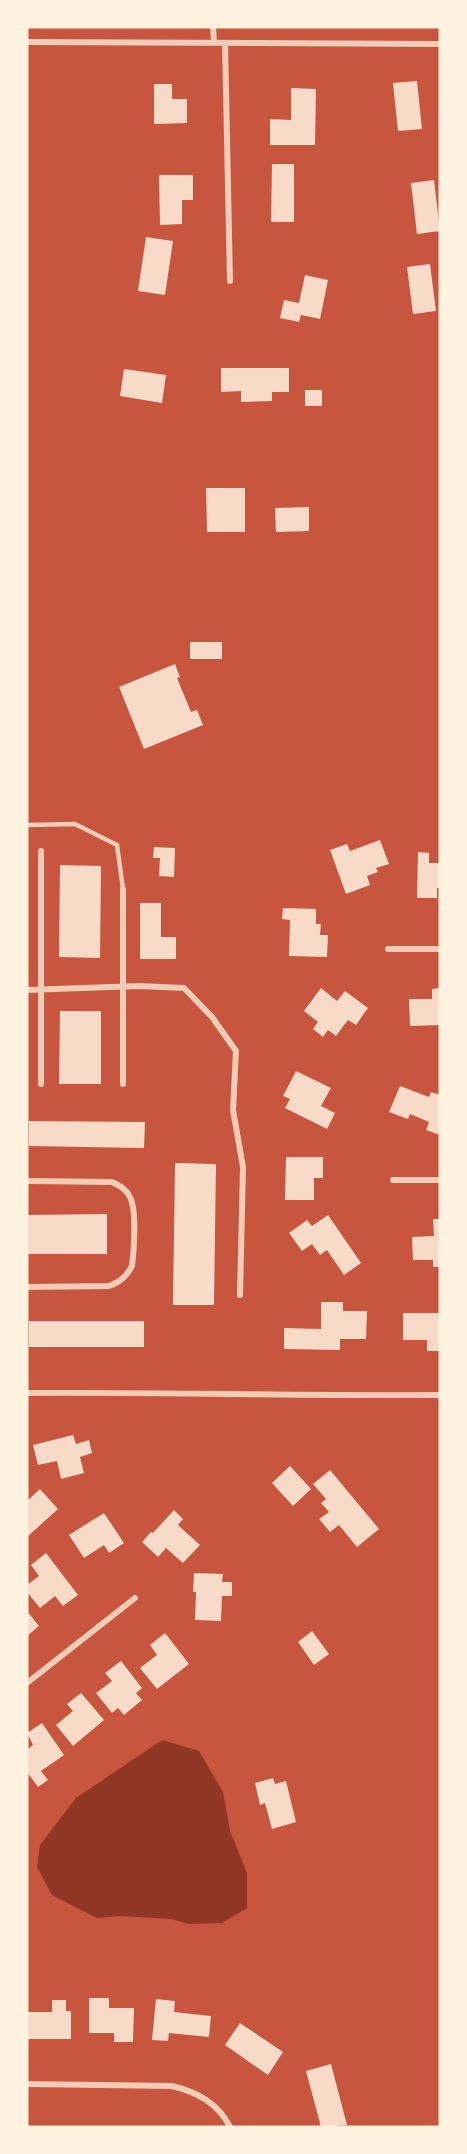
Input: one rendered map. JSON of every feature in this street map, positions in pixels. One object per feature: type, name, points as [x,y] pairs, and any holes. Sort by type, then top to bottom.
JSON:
[{"type":"street","points":[[213,27],[214,43]]},
{"type":"street","points":[[27,42],[440,44]]},
{"type":"street","points":[[225,43],[230,280]]},
{"type":"street","points":[[41,851],[41,1084]]},
{"type":"street","points":[[123,889],[123,1084]]},
{"type":"street","points":[[388,949],[440,949]]},
{"type":"street","points":[[27,990],[184,988],[212,1017],[236,1051],[233,1110],[243,1167],[240,1295]]},
{"type":"street","points":[[393,1180],[440,1180]]},
{"type":"street","points":[[27,1181],[112,1182],[122,1187],[133,1204],[133,1258],[127,1275],[120,1282],[109,1286],[27,1287]]},
{"type":"street","points":[[27,1393],[440,1395]]},
{"type":"street","points":[[27,1683],[135,1598]]},
{"type":"street","points":[[27,2084],[172,2086],[194,2091],[210,2102],[224,2116],[230,2127]]},
{"type":"lane","points":[[27,825],[75,824],[117,845],[123,889]]},
{"type":"shaded area","points":[[162,1740],[199,1751],[223,1792],[230,1831],[247,1873],[247,1908],[222,1923],[189,1924],[171,1919],[120,1916],[97,1918],[52,1895],[37,1867],[40,1845],[76,1798]]},
{"type":"building","points":[[417,81],[422,129],[398,131],[393,83]]},
{"type":"building","points":[[154,84],[172,84],[172,99],[187,99],[187,123],[154,124]]},
{"type":"building","points":[[291,88],[316,89],[315,145],[270,145],[270,119],[291,120]]},
{"type":"building","points":[[272,164],[294,164],[294,222],[271,222]]},
{"type":"building","points":[[159,175],[193,175],[193,200],[182,200],[182,224],[160,225]]},
{"type":"building","points":[[434,180],[440,231],[417,234],[411,183]]},
{"type":"building","points":[[146,237],[173,241],[165,295],[138,291]]},
{"type":"building","points":[[430,264],[436,311],[413,314],[407,267]]},
{"type":"building","points":[[305,275],[328,280],[320,319],[301,315],[299,322],[280,318],[284,300],[299,303]]},
{"type":"building","points":[[221,368],[289,368],[289,392],[272,392],[272,401],[241,402],[241,391],[221,392]]},
{"type":"building","points":[[124,369],[166,375],[162,403],[120,396]]},
{"type":"building","points":[[305,390],[322,390],[322,406],[305,406]]},
{"type":"building","points":[[206,488],[245,488],[245,532],[207,532]]},
{"type":"building","points":[[309,507],[309,531],[276,532],[275,508]]},
{"type":"building","points":[[190,642],[222,642],[222,659],[190,659]]},
{"type":"building","points":[[175,664],[180,677],[177,678],[191,712],[197,710],[203,725],[144,749],[119,687]]},
{"type":"building","points":[[380,840],[389,864],[376,868],[378,872],[367,876],[370,885],[346,894],[330,850],[347,844],[350,851]]},
{"type":"building","points":[[154,847],[175,848],[174,877],[159,876],[160,858],[153,858]]},
{"type":"building","points":[[418,852],[429,853],[429,863],[440,863],[440,888],[437,888],[437,898],[417,898]]},
{"type":"building","points":[[60,865],[101,866],[100,958],[59,957]]},
{"type":"building","points":[[140,903],[161,903],[161,937],[176,937],[176,959],[140,959]]},
{"type":"building","points":[[283,908],[316,909],[316,924],[321,924],[320,935],[328,935],[327,957],[289,956],[290,920],[282,919]]},
{"type":"building","points":[[321,988],[337,1001],[345,991],[368,1008],[356,1025],[348,1020],[336,1036],[328,1030],[323,1037],[313,1029],[318,1022],[304,1011]]},
{"type":"building","points":[[440,988],[440,1025],[410,1026],[409,999],[432,999],[432,989]]},
{"type":"building","points":[[60,1011],[101,1011],[101,1084],[59,1084]]},
{"type":"building","points":[[296,1071],[331,1088],[321,1106],[335,1113],[327,1129],[285,1108],[290,1099],[283,1096]]},
{"type":"building","points":[[400,1086],[429,1097],[431,1092],[440,1095],[440,1135],[426,1130],[429,1122],[410,1114],[408,1119],[389,1112]]},
{"type":"building","points":[[29,1121],[145,1122],[144,1148],[29,1146]]},
{"type":"building","points":[[286,1157],[323,1157],[323,1178],[314,1178],[314,1200],[285,1200]]},
{"type":"building","points":[[175,1163],[216,1164],[214,1305],[173,1305]]},
{"type":"building","points":[[107,1214],[107,1254],[27,1254],[27,1215]]},
{"type":"building","points":[[328,1215],[361,1263],[344,1275],[327,1250],[320,1255],[312,1244],[302,1251],[289,1233],[307,1220],[312,1226]]},
{"type":"building","points":[[433,1219],[440,1219],[440,1267],[433,1267],[433,1260],[413,1260],[412,1237],[434,1236]]},
{"type":"building","points":[[321,1302],[343,1302],[343,1311],[367,1311],[366,1339],[340,1339],[340,1350],[284,1349],[284,1328],[321,1329]]},
{"type":"building","points":[[403,1313],[440,1313],[440,1351],[427,1351],[427,1340],[403,1340]]},
{"type":"building","points":[[29,1321],[144,1321],[144,1347],[29,1347]]},
{"type":"building","points":[[73,1435],[76,1444],[89,1440],[92,1453],[80,1457],[84,1473],[61,1479],[57,1461],[38,1465],[33,1445]]},
{"type":"building","points":[[290,1466],[311,1489],[293,1506],[272,1483]]},
{"type":"building","points":[[330,1470],[379,1529],[357,1547],[339,1525],[330,1532],[319,1519],[329,1512],[321,1503],[326,1499],[313,1484]]},
{"type":"building","points":[[40,1489],[58,1509],[27,1537],[27,1501]]},
{"type":"building","points":[[174,1510],[183,1519],[178,1525],[200,1545],[183,1563],[166,1548],[158,1557],[142,1542]]},
{"type":"building","points":[[104,1513],[124,1543],[109,1553],[104,1545],[84,1558],[69,1535]]},
{"type":"building","points":[[46,1553],[78,1595],[63,1606],[55,1596],[40,1608],[27,1592],[27,1585],[39,1576],[31,1565]]},
{"type":"building","points":[[194,1573],[223,1574],[222,1582],[232,1582],[232,1596],[222,1596],[221,1621],[195,1620]]},
{"type":"building","points":[[27,1611],[39,1626],[27,1636]]},
{"type":"building","points":[[312,1631],[329,1654],[314,1665],[298,1642]]},
{"type":"building","points":[[165,1633],[189,1664],[157,1689],[140,1668],[157,1655],[150,1645]]},
{"type":"building","points":[[121,1661],[142,1688],[136,1693],[142,1700],[124,1715],[118,1708],[112,1713],[96,1693],[112,1681],[105,1673]]},
{"type":"building","points":[[81,1693],[104,1720],[73,1746],[56,1725],[73,1711],[67,1704]]},
{"type":"building","points":[[42,1723],[64,1755],[41,1771],[48,1780],[38,1787],[27,1772],[27,1750],[33,1745],[27,1733]]},
{"type":"building","points":[[273,1778],[275,1784],[286,1781],[296,1822],[272,1829],[265,1803],[260,1805],[255,1783]]},
{"type":"building","points":[[89,1998],[109,1998],[109,2008],[134,2008],[133,2042],[114,2042],[114,2033],[89,2033]]},
{"type":"building","points":[[156,1999],[175,2001],[174,2012],[211,2016],[209,2037],[169,2033],[168,2041],[152,2040]]},
{"type":"building","points":[[52,2000],[66,2000],[66,2011],[71,2011],[71,2039],[27,2039],[27,2012],[52,2012]]},
{"type":"building","points":[[240,2023],[283,2052],[268,2075],[225,2045]]},
{"type":"building","points":[[331,2064],[347,2125],[321,2127],[306,2071]]}]
